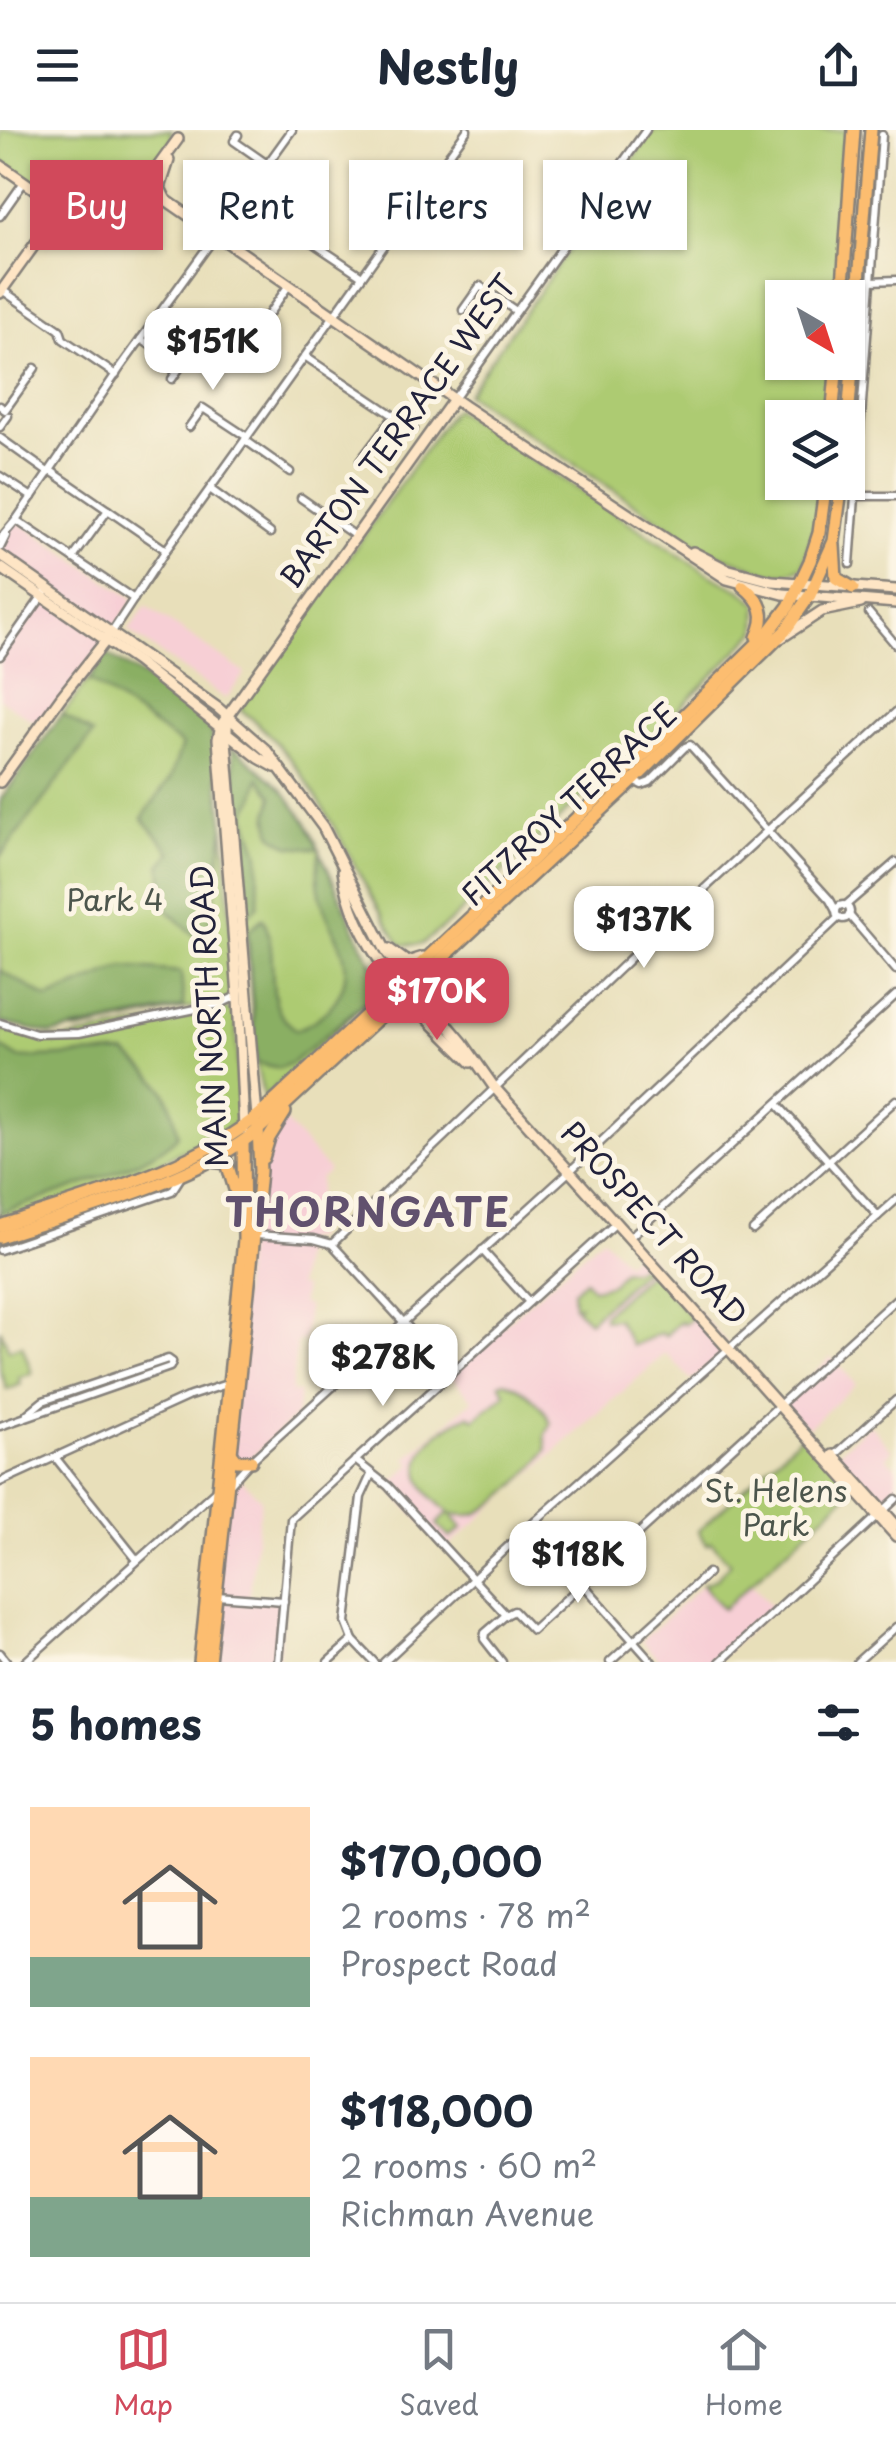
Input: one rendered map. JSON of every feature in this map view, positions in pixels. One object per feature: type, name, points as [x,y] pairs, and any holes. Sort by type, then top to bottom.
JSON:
[{"type":"highway","points":[[843,280],[854,130]]},
{"type":"highway","points":[[865,280],[876,132]]},
{"type":"highway","name":"FITZROY TERRACE","points":[[258,1124],[434,959],[770,630],[797,590],[820,533],[824,500]]},
{"type":"highway","points":[[840,500],[834,540],[836,578],[853,588]]},
{"type":"highway","name":"FITZROY TERRACE","points":[[434,959],[501,905],[777,640],[812,591],[834,540]]},
{"type":"highway","points":[[744,586],[758,599],[764,619],[748,654]]},
{"type":"highway","points":[[647,752],[686,722],[694,722]]},
{"type":"highway","points":[[594,802],[625,780],[634,780]]},
{"type":"highway","points":[[530,861],[537,864],[570,833],[588,824]]},
{"type":"highway","points":[[485,905],[501,905]]},
{"type":"highway","points":[[428,1010],[426,989],[434,959]]},
{"type":"highway","name":"FITZROY TERRACE","points":[[0,1232],[187,1157],[244,1127],[258,1124],[296,1096],[334,1055],[394,1006],[406,986]]},
{"type":"highway","points":[[260,1172],[269,1138],[296,1096]]},
{"type":"highway","points":[[0,1232],[20,1224],[26,1235],[59,1224],[211,1161],[244,1142],[258,1124]]},
{"type":"highway","name":"MAIN NORTH ROAD","points":[[200,1662],[211,1596],[249,1232],[260,1172],[258,1124]]},
{"type":"highway","name":"MAIN NORTH ROAD","points":[[244,1142],[249,1232]]},
{"type":"highway","points":[[211,1161],[226,1163],[229,1168],[249,1232]]},
{"type":"highway","points":[[59,1224],[70,1203]]},
{"type":"highway","name":"MAIN NORTH ROAD","points":[[222,1489],[230,1452],[233,1384]]},
{"type":"highway","points":[[230,1452],[237,1461],[251,1460]]},
{"type":"highway","name":"MAIN NORTH ROAD","points":[[209,1662],[211,1596]]},
{"type":"main road","points":[[177,134],[160,188],[166,200],[183,211]]},
{"type":"main road","points":[[160,160],[177,134]]},
{"type":"main road","points":[[0,166],[30,186]]},
{"type":"main road","points":[[1,291],[31,250]]},
{"type":"main road","points":[[241,250],[710,570],[744,586],[896,603]]},
{"type":"main road","name":"BARTON TERRACE WEST","points":[[226,724],[354,535],[454,399]]},
{"type":"main road","points":[[681,548],[744,575],[797,590]]},
{"type":"main road","points":[[0,552],[45,592]]},
{"type":"main road","points":[[0,567],[45,592]]},
{"type":"main road","points":[[812,591],[896,590]]},
{"type":"main road","name":"PROSPECT ROAD","points":[[45,592],[226,724],[259,758],[282,770],[317,818],[406,986]]},
{"type":"main road","points":[[777,640],[822,612],[868,601]]},
{"type":"main road","points":[[0,782],[109,636]]},
{"type":"main road","name":"MAIN NORTH ROAD","points":[[226,724],[218,739],[239,1010],[244,1142]]},
{"type":"main road","name":"MAIN NORTH ROAD","points":[[226,724],[258,1124]]},
{"type":"main road","name":"PROSPECT ROAD","points":[[342,867],[345,887],[365,936],[406,986],[463,1044],[491,1083],[781,1404],[802,1422],[881,1513],[896,1536]]},
{"type":"main road","points":[[380,941],[407,962],[434,959]]},
{"type":"main road","points":[[394,1006],[428,1010]]},
{"type":"main road","name":"PROSPECT ROAD","points":[[881,1513],[896,1525]]},
{"type":"street","points":[[270,160],[292,130]]},
{"type":"street","points":[[109,636],[166,550],[467,130]]},
{"type":"street","name":"BARTON TERRACE WEST","points":[[454,399],[646,130]]},
{"type":"street","points":[[865,324],[871,281],[876,132]]},
{"type":"street","points":[[234,141],[261,160]]},
{"type":"street","points":[[449,155],[456,160]]},
{"type":"street","points":[[0,216],[24,182]]},
{"type":"street","points":[[0,552],[9,530],[204,250]]},
{"type":"street","points":[[324,250],[362,276]]},
{"type":"street","points":[[871,281],[896,280]]},
{"type":"street","points":[[261,324],[290,284]]},
{"type":"street","points":[[463,310],[480,286],[516,311]]},
{"type":"street","points":[[1,291],[60,330],[63,339],[116,375]]},
{"type":"street","points":[[141,339],[181,366],[172,379]]},
{"type":"street","points":[[306,356],[414,429]]},
{"type":"street","points":[[0,406],[5,410],[35,368]]},
{"type":"street","points":[[188,427],[202,408],[290,472]]},
{"type":"street","points":[[0,427],[8,416]]},
{"type":"street","points":[[360,461],[394,416]]},
{"type":"street","points":[[0,438],[166,550]]},
{"type":"street","points":[[0,476],[32,497]]},
{"type":"street","points":[[210,489],[270,533]]},
{"type":"street","points":[[865,496],[896,496]]},
{"type":"street","points":[[301,498],[354,535]]},
{"type":"street","points":[[850,564],[856,500]]},
{"type":"street","points":[[73,558],[108,510]]},
{"type":"street","points":[[16,520],[134,600]]},
{"type":"street","points":[[0,538],[9,530]]},
{"type":"street","points":[[0,656],[45,592]]},
{"type":"street","points":[[869,614],[896,645]]},
{"type":"street","points":[[332,1244],[491,1083],[896,712]]},
{"type":"street","points":[[634,780],[645,785],[684,746],[690,746],[896,970]]},
{"type":"street","points":[[25,1662],[193,1510],[222,1489],[570,1171],[896,862]]},
{"type":"street","points":[[0,1023],[36,1034],[79,1034],[220,1004],[238,996]]},
{"type":"street","points":[[630,1237],[896,996]]},
{"type":"street","points":[[220,1004],[239,1010]]},
{"type":"street","points":[[753,1230],[896,1100]]},
{"type":"street","points":[[778,1104],[878,1216]]},
{"type":"street","points":[[59,1224],[172,1192],[186,1171]]},
{"type":"street","points":[[384,1662],[896,1200]]},
{"type":"street","points":[[278,1662],[291,1519],[617,1222]]},
{"type":"street","points":[[249,1232],[332,1244],[450,1373]]},
{"type":"street","points":[[0,1250],[26,1235]]},
{"type":"street","points":[[482,1250],[529,1302]]},
{"type":"street","points":[[500,1661],[485,1634],[514,1611],[532,1630],[896,1298]]},
{"type":"street","points":[[0,1426],[170,1367],[172,1362],[168,1359],[44,1401],[22,1418]]},
{"type":"street","points":[[0,1482],[189,1396],[233,1384]]},
{"type":"street","points":[[832,1458],[896,1400]]},
{"type":"street","points":[[55,1456],[138,1560]]},
{"type":"street","points":[[355,1460],[388,1486],[506,1615]]},
{"type":"street","points":[[372,1474],[361,1497],[346,1622],[353,1640],[374,1662]]},
{"type":"street","points":[[720,1662],[896,1499]]},
{"type":"street","points":[[193,1510],[220,1506]]},
{"type":"street","points":[[531,1526],[652,1662]]},
{"type":"street","points":[[610,1662],[708,1573]]},
{"type":"street","points":[[211,1596],[284,1601]]},
{"type":"street","points":[[857,1662],[896,1627]]},
{"type":"street","points":[[328,1662],[353,1640]]},
{"type":"street","points":[[0,1653],[7,1662]]},
{"type":"shaded area","points":[[16,520],[134,599],[112,632],[0,555],[0,539]]},
{"type":"shaded area","points":[[42,596],[106,640],[43,722],[33,721],[0,699],[0,656]]},
{"type":"shaded area","points":[[146,606],[245,673],[226,699],[128,631]]},
{"type":"shaded area","points":[[266,1100],[329,1171],[320,1178],[314,1239],[304,1239],[297,1287],[304,1288],[301,1304],[308,1306],[304,1341],[297,1341],[291,1392],[300,1393],[296,1416],[235,1473],[261,1499],[249,1598],[284,1601],[278,1662],[203,1662],[254,1173],[248,1117]]},
{"type":"shaded area","points":[[602,1237],[626,1262],[641,1249],[730,1347],[692,1381],[666,1353],[446,1549],[388,1486],[412,1464],[407,1458],[473,1400],[449,1374]]},
{"type":"shaded area","points":[[831,1357],[856,1384],[808,1428],[781,1404]]},
{"type":"shaded area","points":[[870,1424],[892,1450],[886,1457],[896,1467],[896,1525],[834,1456]]},
{"type":"shaded area","points":[[751,1583],[773,1608],[714,1662],[661,1662],[641,1641],[702,1585],[723,1608]]},
{"type":"green space","points":[[0,130],[171,130],[172,143],[160,160],[30,160],[30,181],[0,160]]},
{"type":"green space","points":[[653,130],[852,130],[839,280],[765,280],[765,380],[830,380],[829,400],[765,400],[765,500],[820,500],[803,567],[784,574],[769,573],[705,550],[467,394],[568,250],[687,250],[687,160],[632,160]]},
{"type":"green space","points":[[454,409],[707,573],[741,590],[758,604],[757,631],[642,746],[586,793],[451,921],[422,944],[401,945],[311,789],[291,760],[240,709]]},
{"type":"green space","name":"Park 4","points":[[107,654],[186,707],[212,733],[224,827],[235,995],[233,999],[78,1031],[0,1022],[0,800]]},
{"type":"green space","points":[[107,654],[194,712],[212,733],[224,827],[207,947],[166,909],[161,866],[171,852],[142,818],[170,779],[182,745],[89,680]]},
{"type":"green space","points":[[62,714],[93,734],[0,857],[0,801]]},
{"type":"green space","points":[[232,746],[282,789],[307,823],[364,949],[385,985],[264,1098],[256,1063]]},
{"type":"green space","points":[[232,746],[282,789],[307,823],[319,849],[290,846],[272,835],[268,814],[273,796],[259,778],[254,799],[245,813],[259,854],[258,906],[247,916]]},
{"type":"green space","points":[[320,851],[364,949],[385,985],[292,1063],[279,1068],[256,1063],[248,931],[263,918],[270,943],[276,1003],[281,1015],[296,1030],[326,1011],[344,981],[344,957],[319,891]]},
{"type":"green space","points":[[123,967],[181,972],[184,1007],[51,1034],[0,1022],[0,970],[48,998]]},
{"type":"green space","points":[[226,1009],[236,1014],[239,1120],[235,1125],[129,1177],[0,1222],[0,1028],[25,1036],[66,1039]]},
{"type":"green space","points":[[0,1046],[19,1058],[125,1053],[162,1088],[178,1135],[166,1146],[123,1169],[0,1213]]},
{"type":"green space","points":[[641,1265],[645,1269],[589,1321],[576,1309],[579,1305],[574,1306],[573,1291],[585,1280],[593,1289],[612,1284],[623,1270]]},
{"type":"green space","points":[[647,1274],[652,1274],[692,1318],[685,1324],[681,1321],[665,1336],[661,1333],[632,1346],[617,1319],[604,1320],[603,1315]]},
{"type":"green space","points":[[0,1329],[9,1350],[22,1345],[32,1373],[19,1378],[21,1384],[7,1390],[0,1370]]},
{"type":"green space","points":[[505,1381],[538,1403],[547,1416],[551,1423],[545,1436],[547,1450],[493,1504],[475,1514],[450,1513],[462,1528],[450,1538],[437,1524],[449,1512],[423,1484],[421,1458],[437,1435],[469,1415],[474,1419],[506,1394],[500,1383]]},
{"type":"green space","name":"St. Helens Park","points":[[805,1432],[854,1488],[723,1609],[702,1585],[716,1579],[730,1563],[711,1542],[707,1545],[698,1531]]},
{"type":"district","name":"THORNGATE","points":[[368,1213]]}]
